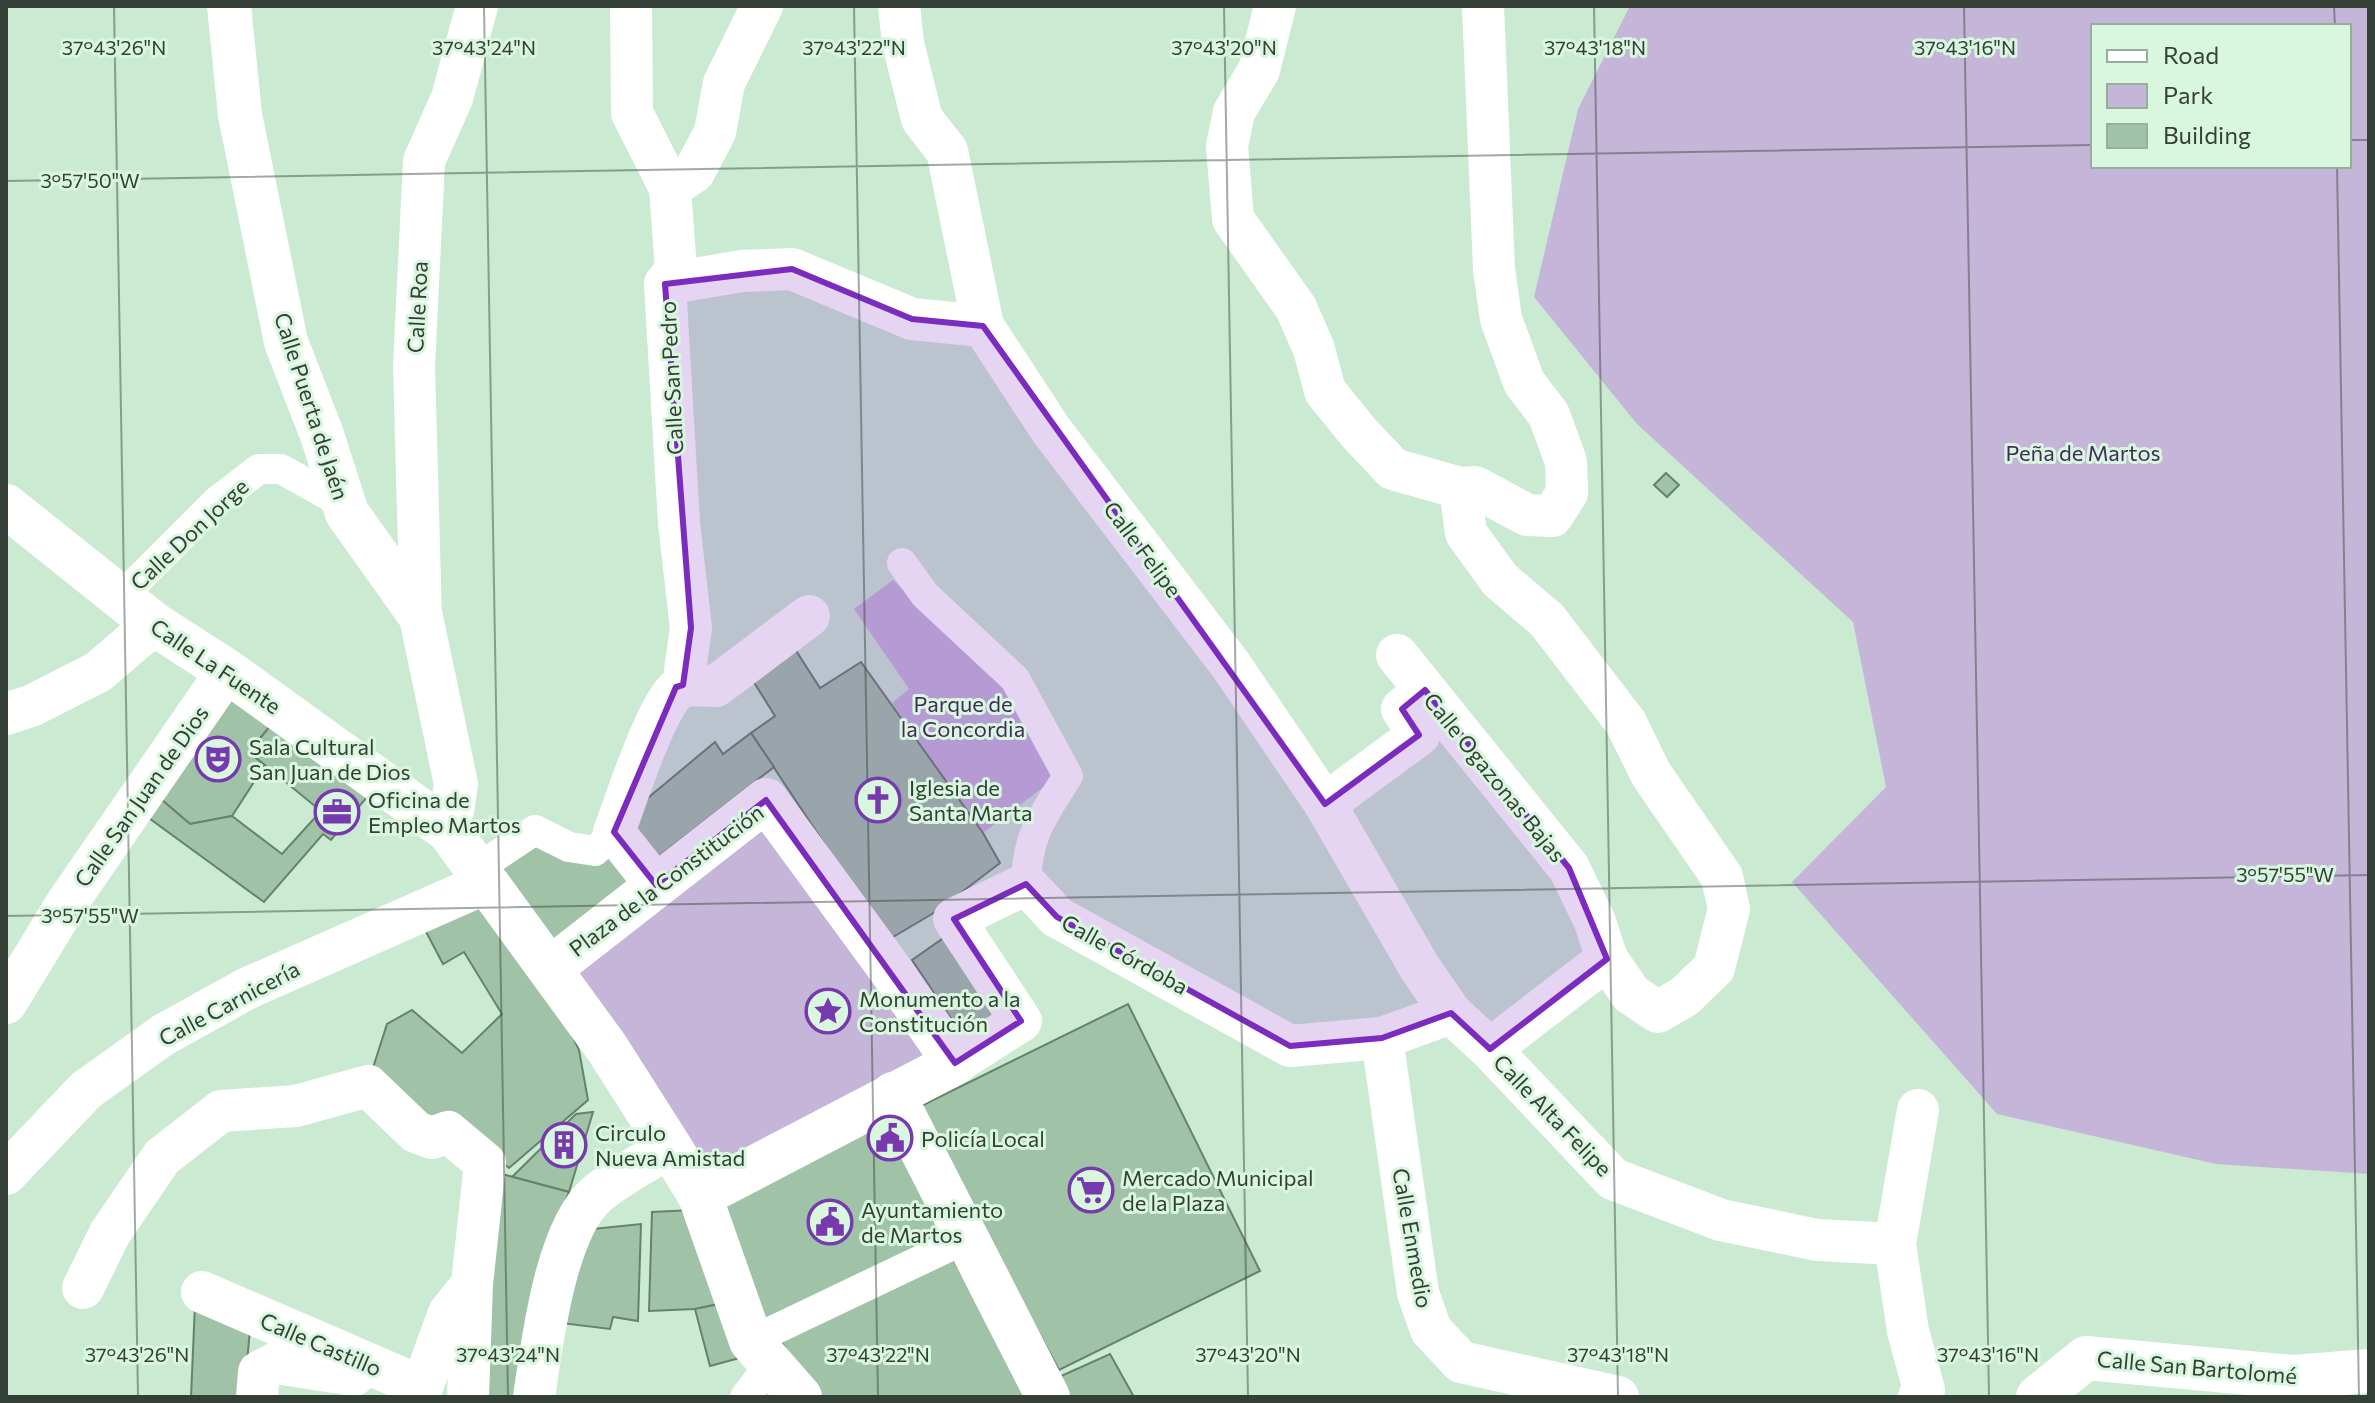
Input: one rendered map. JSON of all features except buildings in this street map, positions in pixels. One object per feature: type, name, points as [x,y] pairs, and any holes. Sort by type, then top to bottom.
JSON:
[{"type":"street","name":"Calle Puerta de Jaén","points":[[229,6],[240,115],[286,342],[322,435],[347,513],[421,617],[456,784],[449,831]]},
{"type":"street","name":"Calle Roa","points":[[421,617],[414,366],[424,161],[452,98],[477,6]]},
{"type":"street","points":[[631,6],[632,113],[670,188],[694,172],[715,132],[724,83],[762,6]]},
{"type":"street","name":"Calle Felipe","points":[[899,6],[903,43],[922,119],[947,151],[983,326],[1051,430],[1230,664],[1325,804],[1420,968],[1451,1013],[1490,1049]]},
{"type":"street","points":[[1275,6],[1259,70],[1234,112],[1227,146],[1233,219],[1296,308],[1314,349],[1325,391],[1393,469],[1460,488],[1475,487],[1527,515],[1552,516],[1567,493],[1566,462],[1549,415],[1524,382],[1501,319],[1494,269],[1483,6]]},
{"type":"street","name":"Calle San Pedro","points":[[670,188],[676,270],[665,284],[679,523],[691,628],[683,685]]},
{"type":"street","points":[[665,284],[742,271],[792,269],[912,319],[983,326]]},
{"type":"street","name":"Calle Don Jorge","points":[[137,611],[217,501],[259,469],[281,469],[344,504]]},
{"type":"street","name":"Calle Ogazonas Bajas","points":[[1397,655],[1569,868],[1595,922],[1607,959],[1631,994],[1658,1012],[1685,996],[1714,968],[1729,909],[1722,877],[1703,845],[1651,774],[1626,723],[1547,620],[1500,580],[1466,533],[1460,488]]},
{"type":"street","name":"Calle La Fuente","points":[[6,506],[137,611],[227,671],[449,831],[551,968]]},
{"type":"street","points":[[700,1196],[955,1063],[1021,1021],[954,919],[1026,884],[1031,838],[1068,776],[1015,679],[925,595],[902,563]]},
{"type":"street","points":[[6,714],[31,706],[98,672],[137,611]]},
{"type":"street","points":[[482,876],[535,830],[569,847],[595,851],[614,832],[656,721],[676,687],[716,686],[809,616]]},
{"type":"street","name":"Calle San Juan de Dios","points":[[6,1003],[67,903],[227,671]]},
{"type":"street","points":[[1325,804],[1419,735],[1402,709],[1425,690]]},
{"type":"street","name":"Plaza de la Constitución","points":[[768,1376],[700,1196],[607,1048],[551,968],[766,800],[955,1063]]},
{"type":"street","points":[[614,832],[656,885]]},
{"type":"street","name":"Calle Carnicería","points":[[6,1174],[86,1090],[163,1035],[248,988],[482,876]]},
{"type":"street","name":"Calle Córdoba","points":[[1026,884],[1057,917],[1290,1046],[1382,1038],[1451,1013]]},
{"type":"street","points":[[1490,1049],[1607,959]]},
{"type":"street","name":"Calle Enmedio","points":[[1382,1038],[1418,1293],[1431,1330],[1461,1362],[1618,1397]]},
{"type":"street","name":"Calle Alta Felipe","points":[[1490,1049],[1613,1179],[1721,1220],[1817,1240],[1895,1244]]},
{"type":"street","points":[[83,1288],[110,1233],[162,1157],[221,1111],[296,1106],[368,1086],[416,1132],[432,1138],[448,1132],[485,1163],[472,1284],[468,1397]]},
{"type":"street","points":[[893,1094],[1048,1397]]},
{"type":"street","points":[[1918,1110],[1895,1244],[1908,1331],[1924,1390],[1919,1397]]},
{"type":"street","points":[[534,1397],[550,1303],[571,1231],[595,1195],[670,1147]]},
{"type":"street","points":[[768,1376],[965,1239]]},
{"type":"street","points":[[257,1397],[259,1372],[276,1363],[422,1387],[449,1313],[472,1284]]},
{"type":"street","name":"Calle Castillo","points":[[202,1292],[422,1387]]},
{"type":"street","name":"Calle San Bartolomé","points":[[2038,1397],[2086,1358],[2293,1377],[2369,1371]]},
{"type":"highlighted area","points":[[792,269],[912,319],[983,326],[1325,804],[1419,735],[1402,709],[1425,690],[1569,868],[1607,959],[1490,1049],[1451,1013],[1382,1038],[1290,1046],[1057,917],[1026,884],[954,919],[1021,1021],[955,1063],[766,800],[656,885],[614,832],[676,687],[683,685],[691,628],[665,284]]},
{"type":"green space","name":"Peña de Martos","points":[[1630,6],[2369,6],[2369,1174],[2216,1164],[1997,1114],[1792,882],[1886,787],[1853,622],[1637,424],[1534,297],[1578,109]]},
{"type":"green space","name":"Parque de la Concordia","points":[[893,580],[959,643],[990,667],[1014,700],[1054,779],[983,833],[892,703],[909,689],[854,609]]},
{"type":"green space","points":[[766,800],[955,1063],[700,1196],[551,968]]},
{"type":"place","name":"Sala Cultural San Juan de Dios","points":[[218,759]]},
{"type":"place","name":"Iglesia de Santa Marta","points":[[878,800]]},
{"type":"place","name":"Oficina de Empleo Martos","points":[[337,812]]},
{"type":"place","name":"Monumento a la Constitución","points":[[828,1011]]},
{"type":"place","name":"Policía Local","points":[[890,1138]]},
{"type":"place","name":"Circulo Nueva Amistad","points":[[564,1145]]},
{"type":"place","name":"Mercado Municipal de la Plaza","points":[[1091,1190]]},
{"type":"place","name":"Ayuntamiento de Martos","points":[[830,1222]]}]
